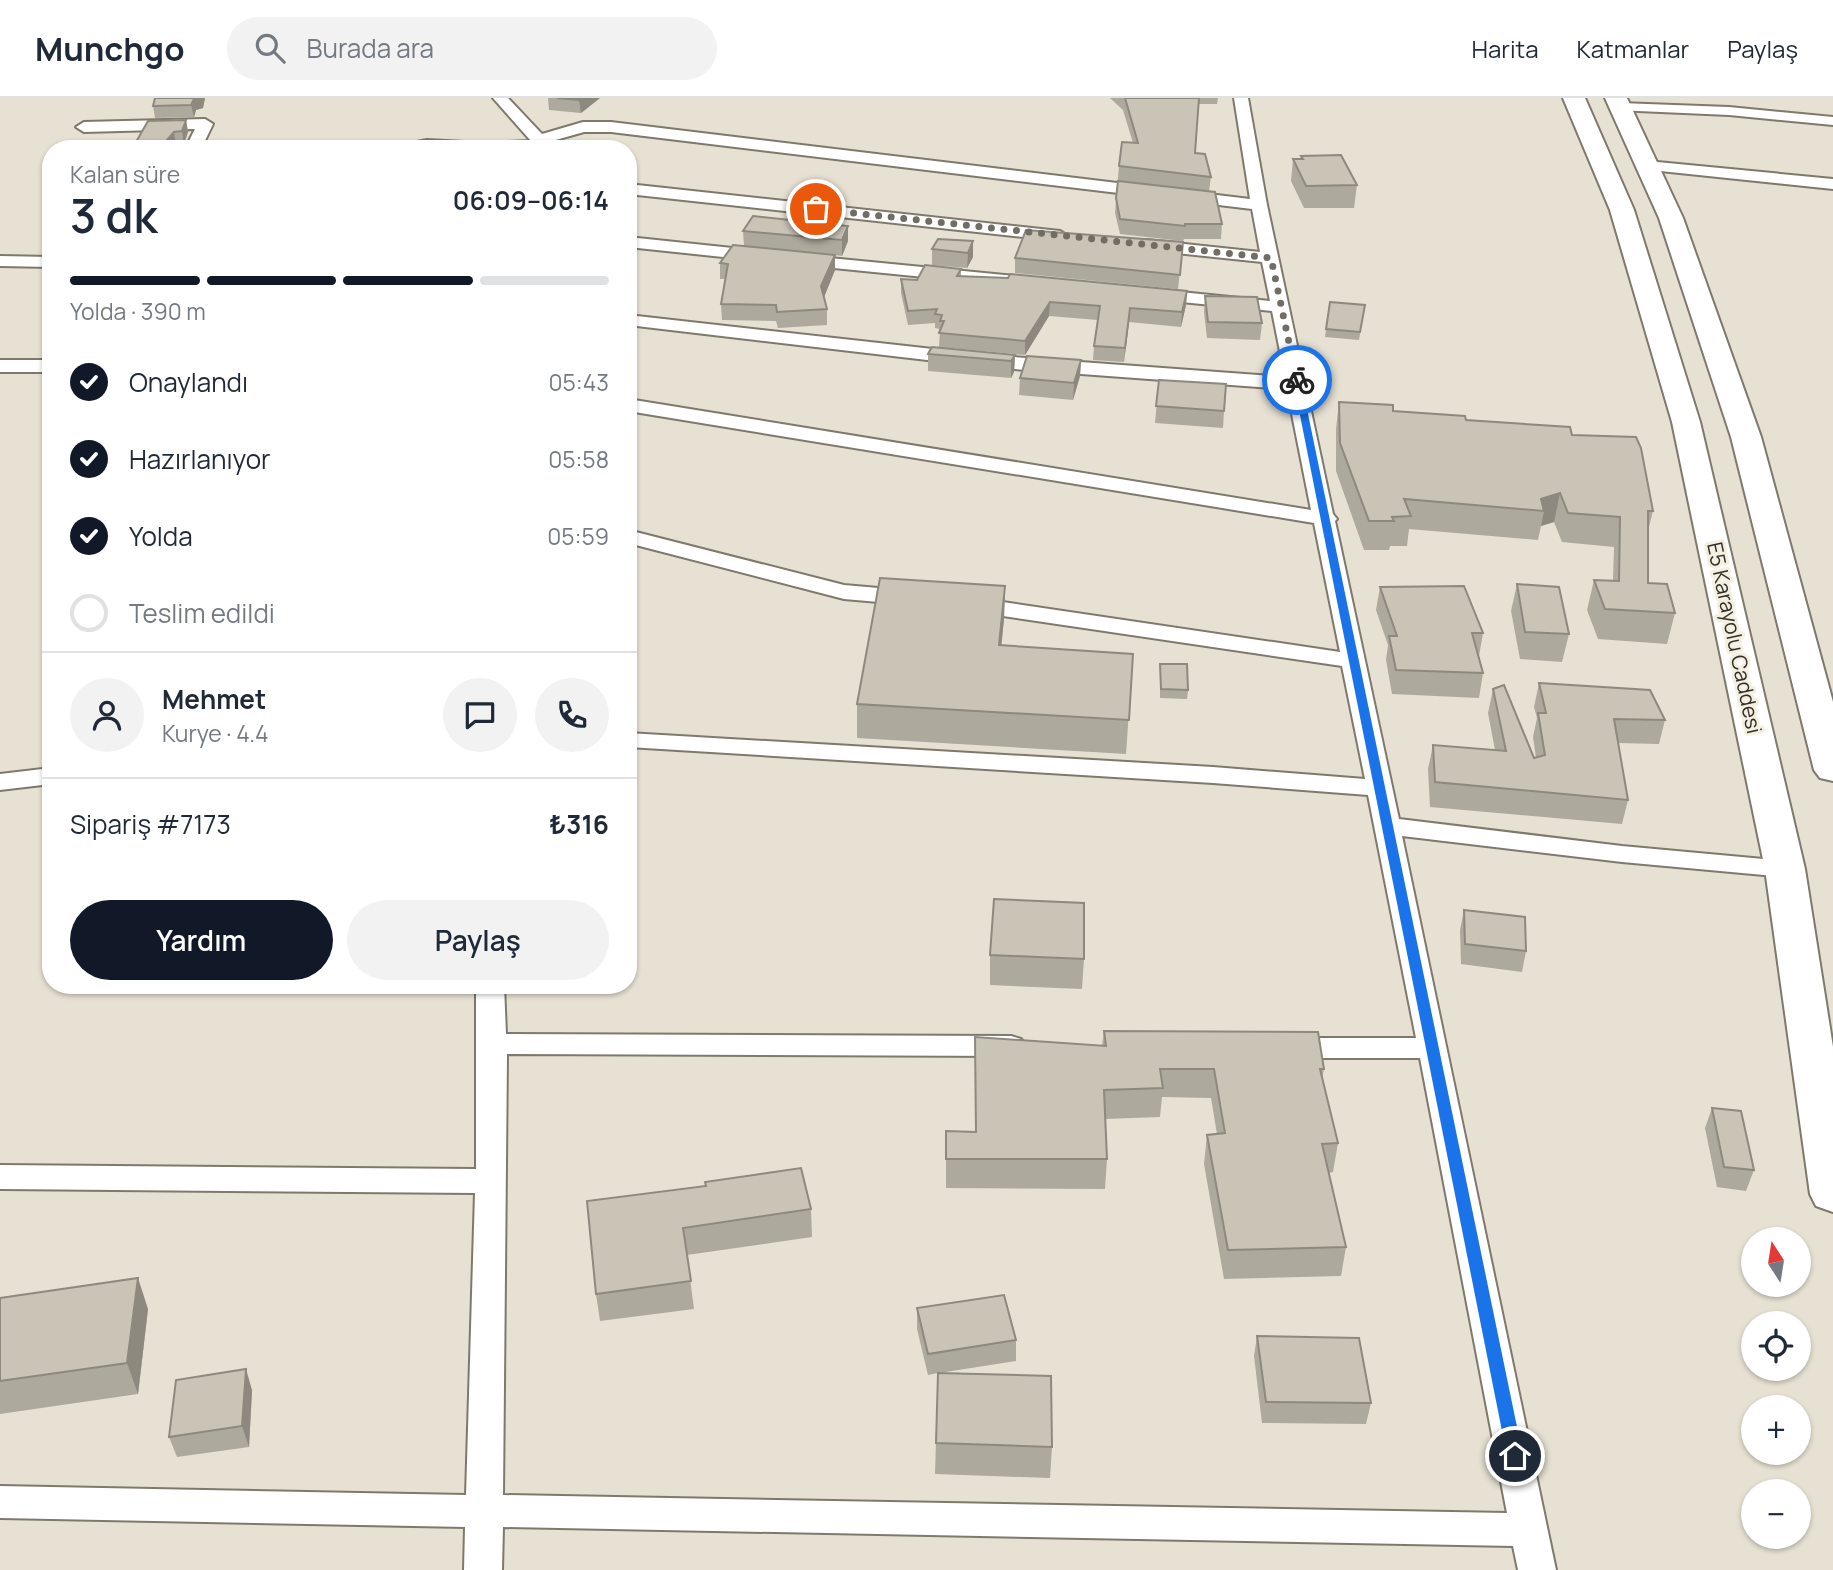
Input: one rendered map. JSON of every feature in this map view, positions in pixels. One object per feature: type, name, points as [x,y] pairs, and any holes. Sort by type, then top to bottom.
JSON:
[{"type":"highway","name":"E5 Karayolu Caddesi","points":[[1574,98],[1622,210],[1686,422],[1785,869],[1833,1194]]},
{"type":"highway","points":[[1618,102],[1671,218],[1746,437],[1833,770]]},
{"type":"street","points":[[500,98],[533,140]]},
{"type":"street","points":[[1241,98],[1259,205],[1326,519],[1537,1570]]},
{"type":"street","points":[[1618,102],[1833,121]]},
{"type":"street","points":[[84,127],[205,124],[197,140]]},
{"type":"street","points":[[550,140],[583,127],[611,127],[833,156],[1259,205]]},
{"type":"street","points":[[1647,166],[1833,184]]},
{"type":"street","points":[[637,190],[1079,238]]},
{"type":"street","points":[[637,243],[1032,282]]},
{"type":"street","points":[[1134,244],[1271,258]]},
{"type":"street","points":[[0,261],[42,262]]},
{"type":"street","points":[[1129,292],[1281,307]]},
{"type":"street","points":[[637,321],[987,361],[1298,384]]},
{"type":"street","points":[[0,366],[42,366]]},
{"type":"street","points":[[637,406],[1326,519]]},
{"type":"street","points":[[637,538],[844,592],[939,600],[1354,661]]},
{"type":"street","points":[[637,741],[1213,775],[1380,788]]},
{"type":"street","points":[[0,782],[42,777]]},
{"type":"street","points":[[1388,826],[1622,854],[1785,869]]},
{"type":"street","points":[[483,1570],[491,1181],[490,994]]},
{"type":"street","points":[[491,1044],[1032,1046]]},
{"type":"street","points":[[1253,1047],[1433,1048]]},
{"type":"street","points":[[0,1177],[491,1181]]},
{"type":"street","points":[[0,1502],[1529,1530]]},
{"type":"building","points":[[155,98],[196,98],[191,105],[153,106]]},
{"type":"building","points":[[1125,98],[1199,98],[1195,153],[1205,154],[1211,177],[1119,166],[1122,142],[1138,143]]},
{"type":"building","points":[[186,120],[182,131],[174,132],[167,140],[137,140],[148,121]]},
{"type":"building","points":[[1341,155],[1357,185],[1306,186],[1293,159],[1303,159],[1301,156]]},
{"type":"building","points":[[1118,181],[1215,192],[1222,224],[1185,226],[1120,219],[1116,198]]},
{"type":"building","points":[[753,216],[848,226],[842,240],[743,231]]},
{"type":"building","points":[[1026,230],[1183,242],[1180,275],[1015,258]]},
{"type":"building","points":[[938,239],[973,241],[968,253],[932,249]]},
{"type":"building","points":[[733,245],[835,255],[821,286],[827,309],[777,312],[776,305],[721,304],[728,264],[720,263]]},
{"type":"building","points":[[925,265],[961,269],[957,276],[1008,278],[1010,274],[1187,291],[1182,312],[1130,308],[1125,348],[1094,346],[1100,306],[1050,302],[1025,341],[939,333],[944,321],[940,321],[942,315],[935,314],[937,309],[908,311],[901,279],[917,280]]},
{"type":"building","points":[[1205,296],[1257,297],[1262,323],[1208,322]]},
{"type":"building","points":[[1330,302],[1365,305],[1360,332],[1326,329]]},
{"type":"building","points":[[932,347],[1015,355],[1011,361],[928,354]]},
{"type":"building","points":[[1027,356],[1081,360],[1074,383],[1020,378]]},
{"type":"building","points":[[1159,380],[1226,384],[1224,411],[1156,406]]},
{"type":"building","points":[[1339,402],[1393,405],[1393,411],[1465,416],[1466,420],[1570,427],[1572,435],[1636,437],[1641,448],[1653,511],[1648,511],[1648,583],[1667,584],[1675,613],[1605,609],[1594,580],[1619,581],[1620,517],[1568,513],[1560,493],[1541,499],[1544,511],[1404,499],[1411,516],[1392,517],[1394,521],[1369,521],[1340,443]]},
{"type":"building","points":[[880,578],[1005,586],[999,645],[1133,654],[1129,720],[857,704]]},
{"type":"building","points":[[1517,584],[1559,587],[1569,634],[1525,632]]},
{"type":"building","points":[[1464,586],[1483,633],[1472,633],[1483,673],[1396,670],[1389,636],[1397,636],[1380,587]]},
{"type":"building","points":[[1160,664],[1187,664],[1188,690],[1161,689]]},
{"type":"building","points":[[1539,683],[1650,690],[1665,720],[1614,719],[1628,800],[1435,782],[1433,745],[1506,751],[1493,689],[1504,685],[1534,758],[1545,755],[1538,713],[1546,713]]},
{"type":"building","points":[[994,899],[1084,903],[1084,959],[990,955]]},
{"type":"building","points":[[1464,910],[1525,917],[1526,951],[1465,944]]},
{"type":"building","points":[[1104,1031],[1318,1032],[1324,1069],[1320,1069],[1338,1143],[1322,1144],[1346,1247],[1228,1250],[1207,1135],[1225,1133],[1214,1069],[1160,1069],[1163,1088],[1104,1090],[1107,1159],[946,1159],[946,1131],[976,1132],[975,1037],[1106,1046]]},
{"type":"building","points":[[1712,1108],[1741,1111],[1754,1170],[1724,1167]]},
{"type":"building","points":[[801,1168],[811,1209],[683,1228],[691,1281],[596,1294],[587,1201],[706,1186],[705,1182]]},
{"type":"building","points":[[138,1278],[127,1363],[0,1381],[0,1298]]},
{"type":"building","points":[[1004,1295],[1016,1340],[928,1354],[917,1308]]},
{"type":"building","points":[[1257,1336],[1359,1338],[1371,1403],[1266,1402]]},
{"type":"building","points":[[246,1369],[242,1426],[169,1437],[176,1380]]},
{"type":"building","points":[[938,1373],[1051,1376],[1052,1447],[936,1443]]},
{"type":"way so far","points":[[816,209],[1271,258],[1297,380]]},
{"type":"route","points":[[1297,380],[1515,1456]]}]
